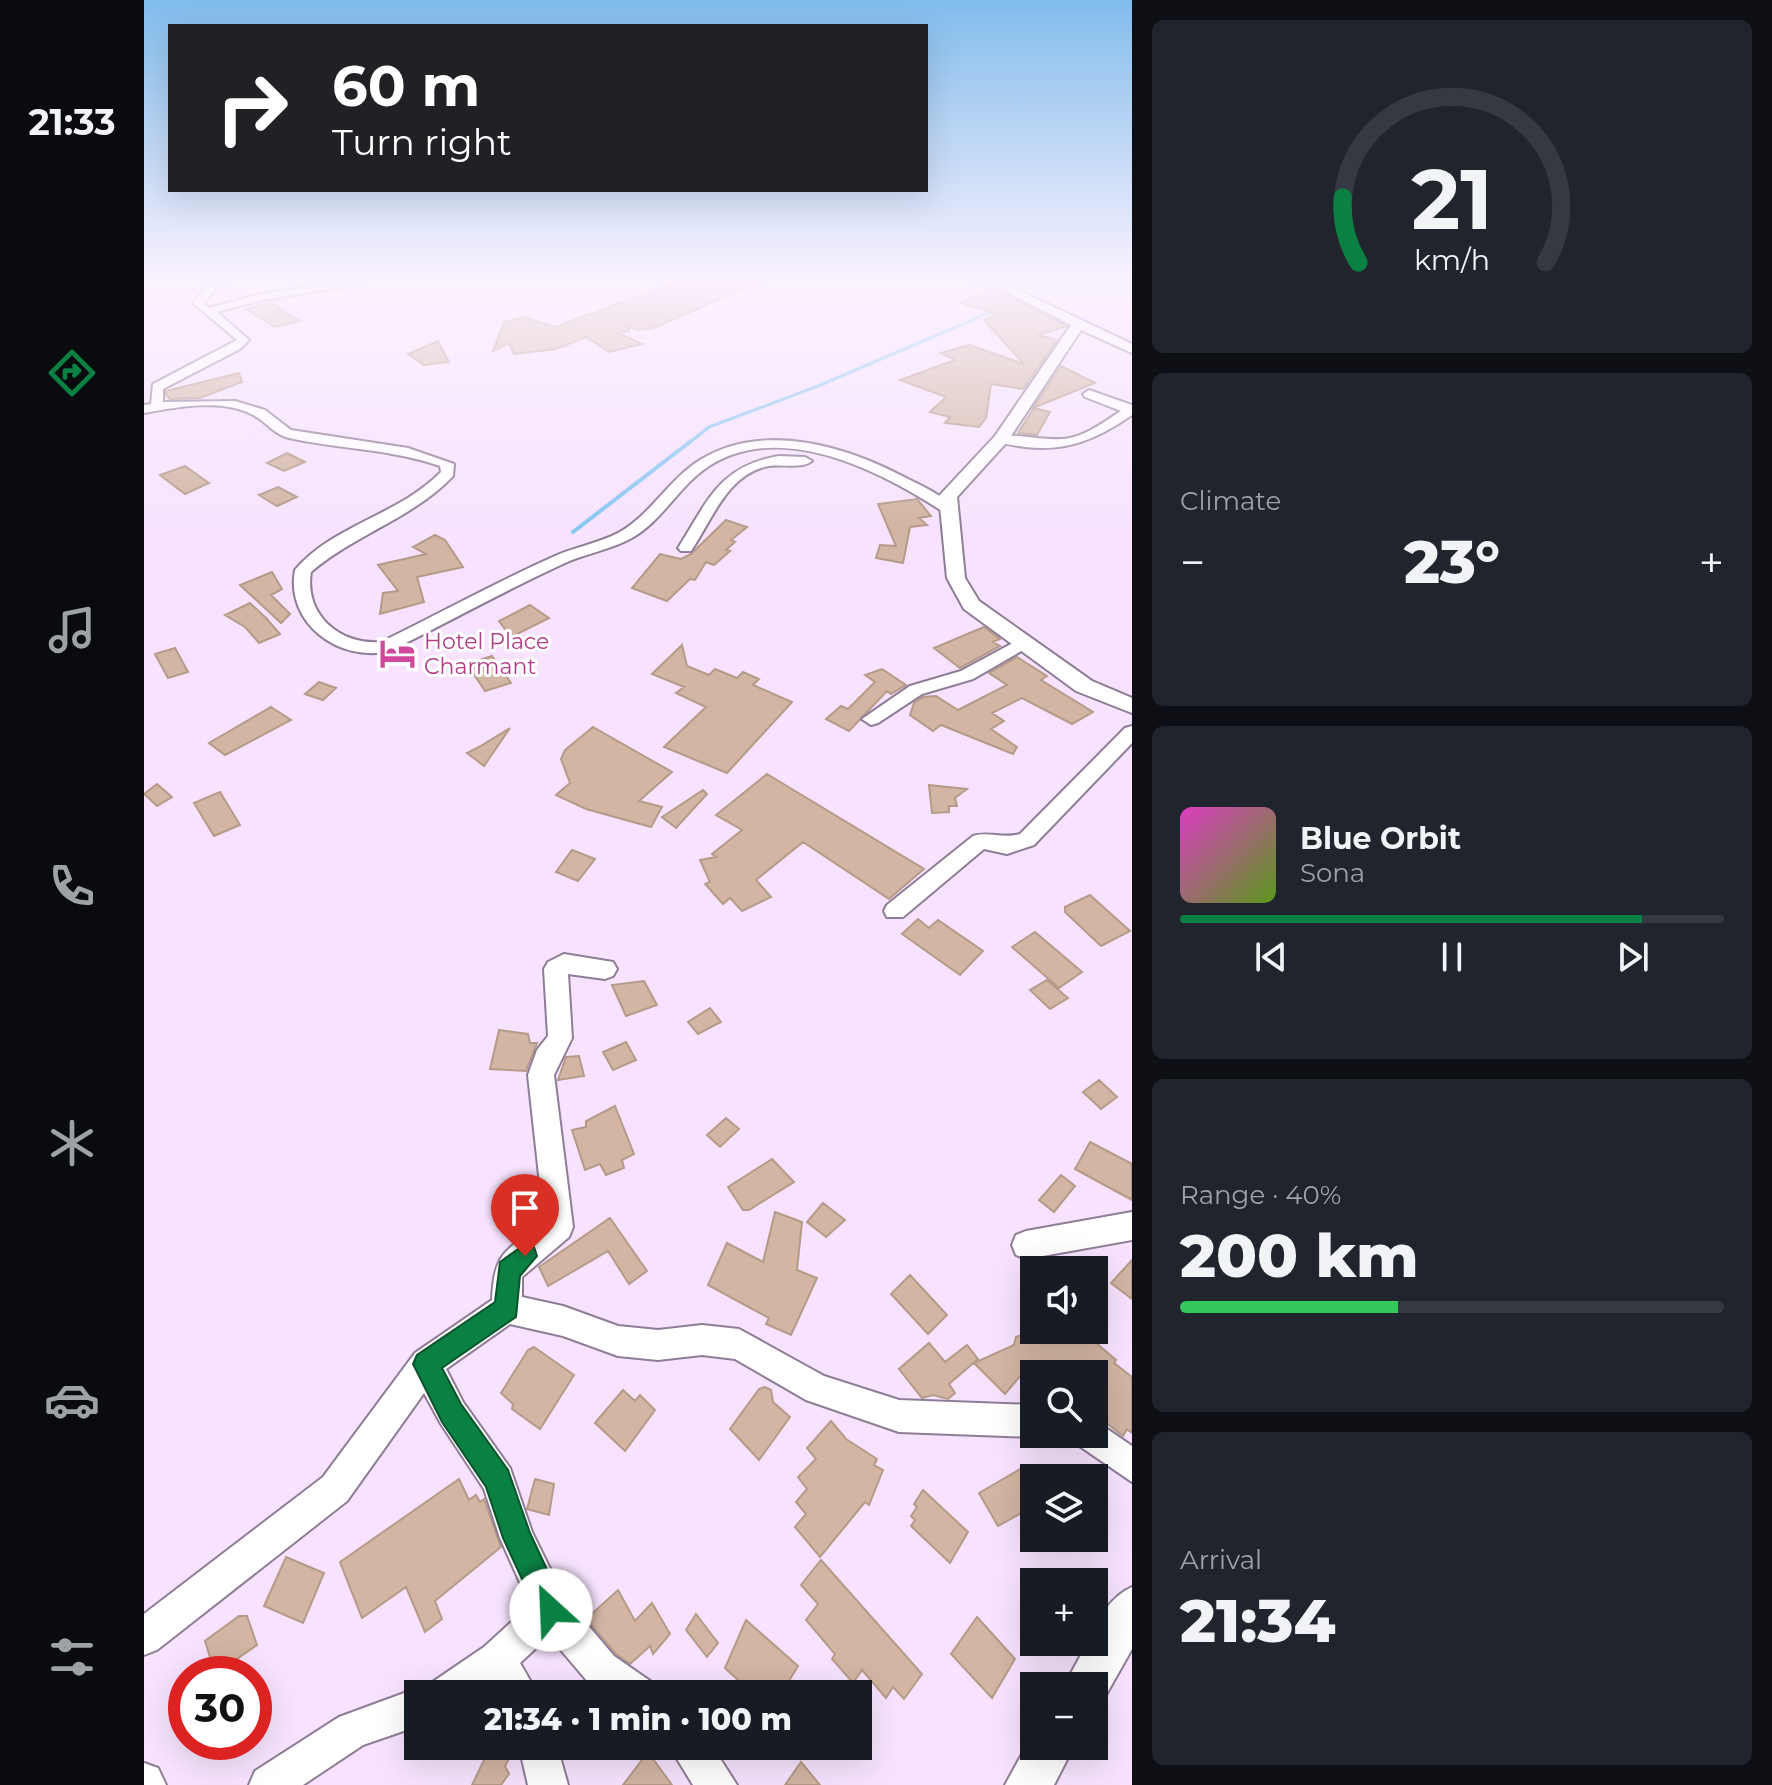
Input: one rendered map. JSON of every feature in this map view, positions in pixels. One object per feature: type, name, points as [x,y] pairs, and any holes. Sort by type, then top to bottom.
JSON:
[{"type":"street","points":[[210,360],[157,387],[150,408],[204,404],[237,407],[259,412],[279,432],[368,443],[423,454],[447,464],[448,473],[437,487],[369,528],[321,552],[303,570],[301,594],[317,624],[345,644],[363,651],[384,647],[510,583],[591,547],[623,537],[647,520],[702,464],[735,449],[767,444],[866,463],[919,488],[947,508]]},
{"type":"street","points":[[1054,360],[1001,439],[948,496],[947,508],[961,591],[980,614],[1084,686],[1132,706]]},
{"type":"street","points":[[1089,394],[1132,409]]},
{"type":"street","points":[[1001,439],[1044,446],[1077,443],[1132,409]]},
{"type":"street","points":[[686,548],[732,480],[751,464],[810,461],[919,488]]},
{"type":"street","points":[[871,719],[916,690],[967,675],[1024,642]]},
{"type":"street","points":[[895,911],[980,841],[1007,846],[1027,840],[1132,732]]},
{"type":"street","points":[[507,1308],[508,1270],[559,1227],[541,1075],[546,1058],[560,1038],[556,969],[564,964],[605,969]]},
{"type":"street","points":[[1026,1245],[1132,1226]]},
{"type":"street","points":[[144,1637],[335,1489],[426,1364],[507,1308],[563,1321],[618,1341],[658,1345],[702,1340],[739,1344],[817,1389],[899,1416],[1020,1420]]},
{"type":"street","points":[[426,1364],[452,1413],[498,1480],[517,1538],[551,1610],[601,1669],[617,1680]]},
{"type":"street","points":[[1108,1448],[1132,1466]]},
{"type":"street","points":[[1094,1672],[1132,1608]]},
{"type":"street","points":[[468,1680],[497,1660],[551,1610]]},
{"type":"street","points":[[497,1660],[510,1680]]},
{"type":"street","points":[[269,1785],[352,1730],[404,1712]]},
{"type":"street","points":[[542,1760],[548,1785]]},
{"type":"street","points":[[698,1760],[717,1785]]},
{"type":"street","points":[[1028,1785],[1043,1760]]},
{"type":"building","points":[[417,360],[449,362],[424,365]]},
{"type":"building","points":[[954,360],[1013,360],[1024,364],[1021,360],[1043,360],[1023,389],[991,384],[986,418],[979,427],[945,423],[950,417],[930,412],[946,397],[900,380]]},
{"type":"building","points":[[1061,366],[1095,383],[1033,408]]},
{"type":"building","points":[[239,373],[242,382],[200,398],[170,399],[166,395],[166,391]]},
{"type":"building","points":[[1034,408],[1050,412],[1037,435],[1018,433]]},
{"type":"building","points":[[287,453],[305,462],[284,471],[267,463]]},
{"type":"building","points":[[185,466],[209,483],[185,494],[160,475]]},
{"type":"building","points":[[278,487],[297,497],[277,506],[259,495]]},
{"type":"building","points":[[917,499],[931,516],[919,518],[927,525],[910,527],[903,563],[876,558],[880,545],[896,546],[878,504]]},
{"type":"building","points":[[726,520],[747,527],[731,540],[735,542],[726,550],[730,551],[714,565],[706,562],[695,580],[690,579],[667,601],[632,588],[660,554],[681,559],[691,554]]},
{"type":"building","points":[[435,535],[445,540],[463,567],[417,577],[424,602],[380,614],[383,593],[398,591],[378,565],[426,554],[413,547]]},
{"type":"building","points":[[272,572],[282,589],[271,595],[290,614],[281,623],[240,585]]},
{"type":"building","points":[[250,603],[280,634],[259,643],[245,627],[225,615]]},
{"type":"building","points":[[530,605],[549,618],[511,637],[499,621]]},
{"type":"building","points":[[984,627],[1000,639],[993,642],[1000,646],[960,668],[934,648]]},
{"type":"building","points":[[682,645],[687,666],[709,675],[715,669],[737,678],[743,672],[759,679],[753,685],[792,702],[727,773],[664,747],[706,707],[676,693],[684,687],[652,674]]},
{"type":"building","points":[[175,648],[188,672],[168,678],[155,654]]},
{"type":"building","points":[[492,656],[511,683],[485,691],[467,664]]},
{"type":"building","points":[[1017,657],[1047,676],[1041,680],[1093,712],[1072,724],[1022,698],[992,713],[1004,721],[991,729],[1017,747],[1013,754],[941,725],[933,731],[910,715],[914,703],[923,697],[936,696],[958,710],[1007,685],[989,673]]},
{"type":"building","points":[[882,669],[906,685],[891,694],[887,691],[849,731],[826,719],[841,706],[848,709],[875,682],[865,675]]},
{"type":"building","points":[[319,682],[336,688],[323,700],[305,694]]},
{"type":"building","points":[[271,707],[291,720],[225,755],[209,743]]},
{"type":"building","points":[[593,727],[672,772],[639,801],[662,807],[651,827],[586,809],[556,795],[570,783],[561,759],[565,750]]},
{"type":"building","points":[[510,728],[484,766],[467,753],[479,747]]},
{"type":"building","points":[[767,774],[924,869],[889,899],[803,842],[756,880],[771,897],[742,911],[730,898],[723,904],[705,884],[710,882],[700,860],[716,857],[712,854],[742,830],[716,815]]},
{"type":"building","points":[[157,784],[172,797],[157,806],[144,794]]},
{"type":"building","points":[[929,785],[967,789],[955,798],[957,806],[949,806],[949,812],[932,813]]},
{"type":"building","points":[[703,790],[707,794],[676,828],[662,817]]},
{"type":"building","points":[[220,792],[240,825],[214,836],[194,803]]},
{"type":"building","points":[[572,850],[595,859],[578,881],[556,872]]},
{"type":"building","points":[[1090,895],[1130,931],[1101,946],[1065,912],[1065,907]]},
{"type":"building","points":[[918,919],[929,928],[938,920],[983,951],[960,975],[902,934]]},
{"type":"building","points":[[1035,932],[1082,972],[1059,988],[1012,947]]},
{"type":"building","points":[[1047,980],[1068,998],[1050,1009],[1030,990]]},
{"type":"building","points":[[644,981],[657,1005],[626,1016],[612,985]]},
{"type":"building","points":[[710,1008],[721,1022],[698,1034],[688,1022]]},
{"type":"building","points":[[499,1030],[528,1034],[530,1043],[537,1043],[526,1071],[490,1069]]},
{"type":"building","points":[[626,1042],[636,1060],[613,1070],[603,1052]]},
{"type":"building","points":[[579,1056],[584,1076],[558,1080],[566,1057]]},
{"type":"building","points":[[1099,1080],[1117,1097],[1101,1109],[1083,1092]]},
{"type":"building","points":[[615,1106],[634,1154],[622,1160],[624,1168],[606,1175],[600,1164],[585,1170],[572,1130],[586,1127],[586,1121]]},
{"type":"building","points":[[726,1118],[739,1129],[720,1147],[707,1135]]},
{"type":"building","points":[[1090,1142],[1132,1164],[1132,1200],[1075,1169]]},
{"type":"building","points":[[772,1159],[794,1182],[749,1210],[743,1210],[728,1187]]},
{"type":"building","points":[[1061,1175],[1075,1186],[1054,1212],[1039,1200]]},
{"type":"building","points":[[823,1203],[845,1220],[826,1237],[807,1222]]},
{"type":"building","points":[[775,1212],[802,1222],[797,1270],[817,1278],[791,1335],[766,1324],[769,1318],[708,1285],[727,1243],[763,1262]]},
{"type":"building","points":[[610,1218],[647,1271],[629,1284],[608,1251],[548,1286],[539,1267]]},
{"type":"building","points":[[1132,1260],[1132,1299],[1111,1283]]},
{"type":"building","points":[[910,1275],[947,1315],[928,1334],[891,1294]]},
{"type":"building","points":[[1020,1335],[1020,1344],[1097,1344],[1132,1377],[1132,1433],[1127,1429],[1123,1436],[1108,1424],[1108,1360],[1020,1360],[1020,1376],[1005,1394],[974,1363],[1014,1345],[1016,1337]]},
{"type":"building","points":[[929,1343],[945,1362],[967,1345],[978,1359],[949,1384],[955,1393],[948,1399],[933,1395],[922,1398],[899,1369]]},
{"type":"building","points":[[534,1347],[574,1375],[540,1429],[512,1409],[513,1404],[501,1393],[528,1350]]},
{"type":"building","points":[[765,1387],[771,1390],[773,1402],[790,1417],[759,1460],[730,1429],[759,1389]]},
{"type":"building","points":[[623,1390],[635,1401],[640,1395],[655,1410],[625,1451],[595,1423]]},
{"type":"building","points":[[831,1421],[846,1439],[877,1459],[874,1465],[883,1470],[869,1505],[865,1502],[820,1557],[795,1527],[806,1514],[796,1502],[807,1489],[798,1477],[816,1459],[807,1448]]},
{"type":"building","points":[[1020,1469],[1020,1514],[998,1526],[979,1493]]},
{"type":"building","points":[[459,1479],[469,1500],[476,1495],[480,1502],[484,1499],[501,1547],[435,1601],[442,1619],[425,1632],[406,1587],[362,1618],[340,1562]]},
{"type":"building","points":[[535,1479],[554,1484],[549,1515],[527,1509]]},
{"type":"building","points":[[923,1490],[968,1532],[950,1563],[911,1526],[915,1520],[911,1516],[917,1507],[914,1504]]},
{"type":"building","points":[[286,1557],[324,1573],[303,1623],[264,1606]]},
{"type":"building","points":[[821,1560],[922,1674],[904,1699],[893,1687],[886,1698],[862,1670],[855,1680],[850,1680],[832,1659],[835,1654],[806,1620],[818,1604],[801,1585]]},
{"type":"building","points":[[618,1590],[635,1621],[652,1603],[670,1634],[653,1654],[650,1646],[630,1664],[616,1654],[586,1619]]},
{"type":"building","points":[[696,1614],[718,1643],[707,1657],[686,1630]]},
{"type":"building","points":[[239,1616],[247,1616],[257,1645],[241,1656],[210,1656],[205,1641]]},
{"type":"building","points":[[977,1617],[1015,1659],[992,1698],[951,1654]]},
{"type":"building","points":[[746,1620],[798,1666],[790,1680],[738,1680],[725,1668]]},
{"type":"building","points":[[484,1760],[508,1760],[505,1766],[509,1774],[501,1785],[472,1785]]},
{"type":"building","points":[[642,1760],[654,1760],[672,1785],[623,1785]]},
{"type":"building","points":[[801,1762],[820,1785],[785,1785]]},
{"type":"waterway","points":[[689,443],[709,427],[878,360]]},
{"type":"waterway","points":[[573,532],[691,441]]},
{"type":"place","name":"Hotel Place Charmant","points":[[398,654]]},
{"type":"route","points":[[525,1256],[508,1270],[507,1308],[426,1364],[452,1413],[498,1480],[517,1538],[551,1610]]}]
